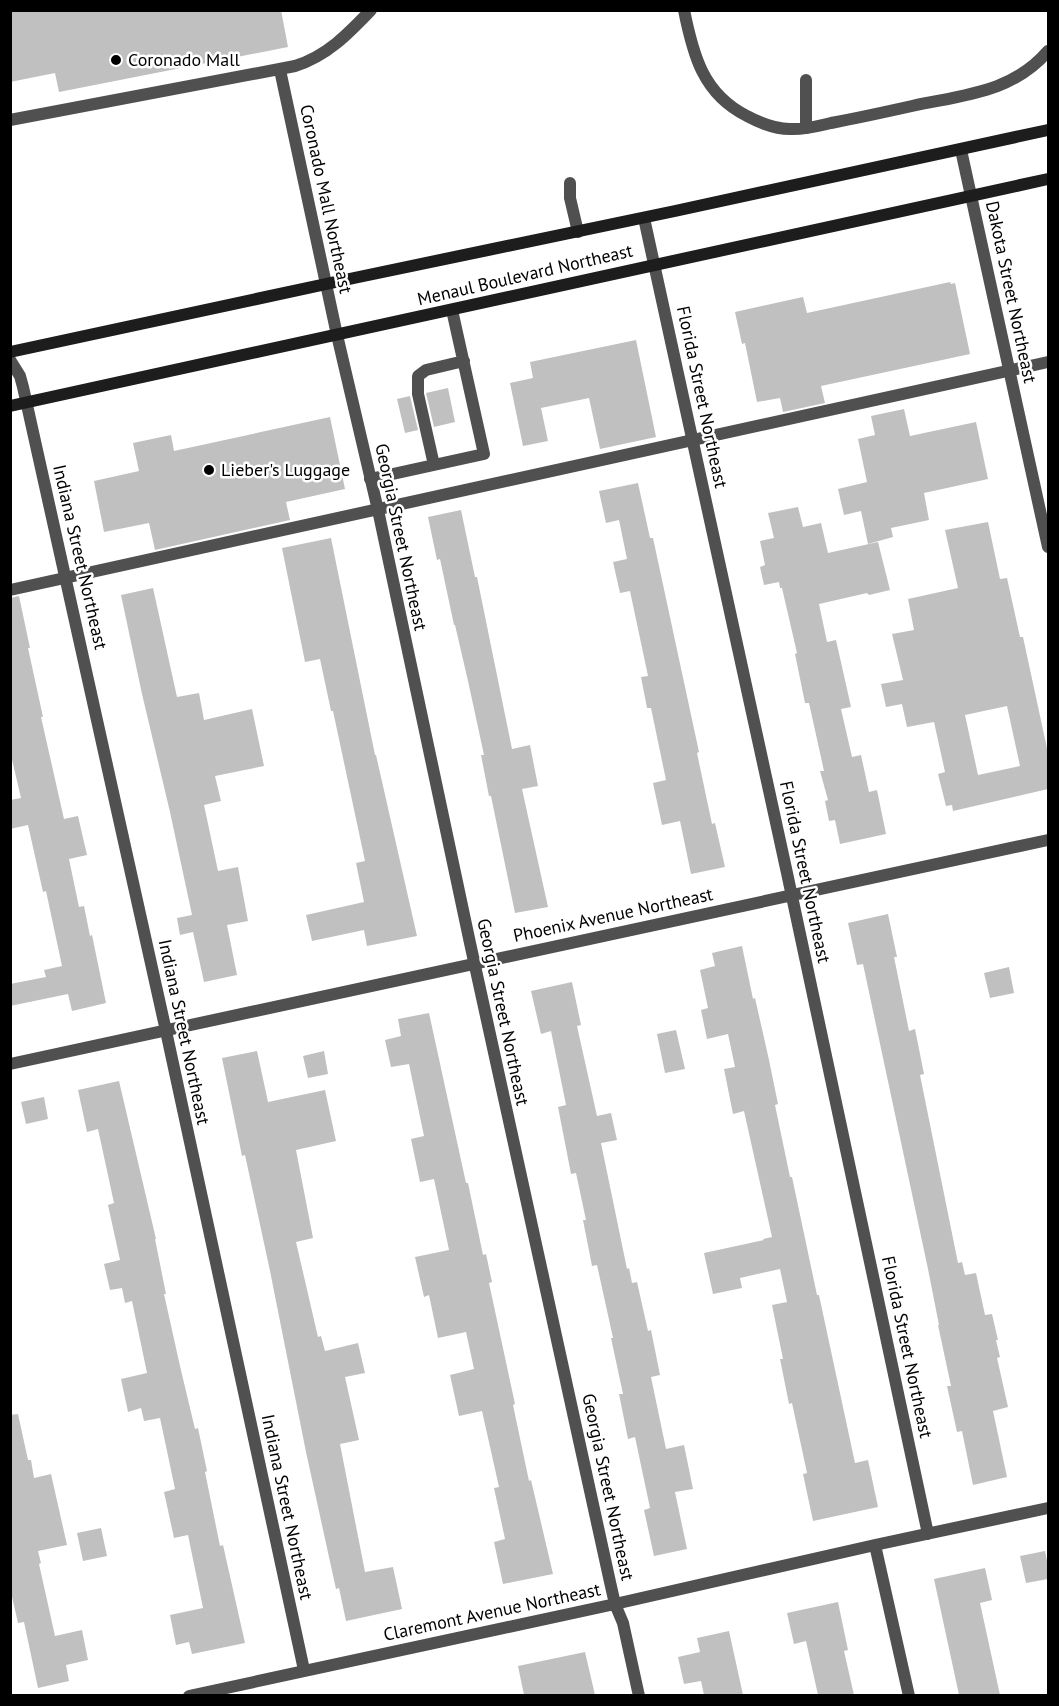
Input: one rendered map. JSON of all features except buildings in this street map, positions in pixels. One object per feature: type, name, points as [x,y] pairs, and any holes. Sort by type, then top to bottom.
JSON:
[{"type":"main road","name":"Menaul Boulevard Northeast","points":[[10,352],[1048,130]]},
{"type":"main road","name":"Menaul Boulevard Northeast","points":[[10,406],[1048,180]]},
{"type":"street","points":[[10,120],[302,64],[323,54],[371,10]]},
{"type":"street","points":[[684,10],[693,50],[708,84],[736,111],[765,124],[790,129],[806,128],[995,88],[1032,69],[1048,51]]},
{"type":"street","name":"Coronado Mall Northeast","points":[[280,70],[337,335]]},
{"type":"street","points":[[806,80],[806,128]]},
{"type":"street","name":"Dakota Street Northeast","points":[[961,150],[1048,547]]},
{"type":"street","points":[[570,183],[570,198],[578,232]]},
{"type":"street","name":"Florida Street Northeast","points":[[644,218],[792,894],[928,1534]]},
{"type":"street","points":[[370,479],[484,454],[452,310]]},
{"type":"street","name":"Georgia Street Northeast","points":[[337,335],[378,510],[474,963],[615,1605],[623,1623],[639,1695]]},
{"type":"street","points":[[10,360],[20,376],[26,402]]},
{"type":"street","points":[[434,465],[418,394],[418,376],[426,370],[464,361]]},
{"type":"street","points":[[10,590],[1048,362]]},
{"type":"street","name":"Indiana Street Northeast","points":[[26,402],[166,1031],[304,1670]]},
{"type":"street","name":"Phoenix Avenue Northeast","points":[[10,1064],[1048,840]]},
{"type":"street","name":"Claremont Avenue Northeast","points":[[189,1695],[615,1605],[1048,1508]]},
{"type":"street","points":[[875,1545],[909,1695]]},
{"type":"place","name":"Coronado Mall","points":[[116,60]]},
{"type":"place","name":"Lieber's Luggage","points":[[209,470]]}]
